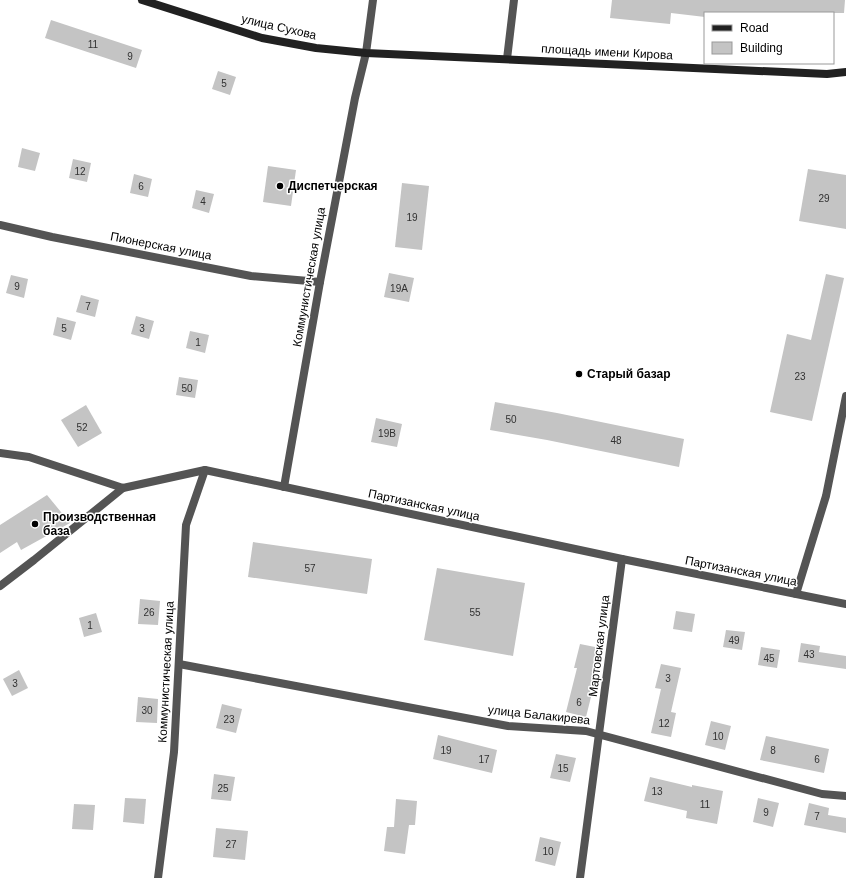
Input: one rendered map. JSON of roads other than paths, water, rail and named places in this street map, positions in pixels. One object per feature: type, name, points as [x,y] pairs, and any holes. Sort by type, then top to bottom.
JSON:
[{"type":"street","name":"улица Сухова","points":[[142,0],[262,38],[316,48],[366,53]]},
{"type":"street","name":"Коммунистическая улица","points":[[284,487],[320,282],[355,98],[366,53],[373,0]]},
{"type":"street","points":[[506,59],[514,0]]},
{"type":"street","name":"площадь имени Кирова","points":[[366,53],[827,74],[846,72]]},
{"type":"street","name":"Пионерская улица","points":[[0,225],[52,237],[252,276],[320,282]]},
{"type":"street","points":[[796,594],[826,496],[846,396]]},
{"type":"street","points":[[0,453],[29,457],[123,488]]},
{"type":"street","name":"Коммунистическая улица","points":[[158,878],[174,752],[186,525],[205,470]]},
{"type":"street","name":"Партизанская улица","points":[[123,488],[205,470],[622,559],[846,604]]},
{"type":"street","points":[[0,586],[123,488]]},
{"type":"street","name":"Мартовская улица","points":[[580,878],[622,559]]},
{"type":"street","name":"улица Балакирева","points":[[179,664],[508,726],[586,731],[822,794],[846,796]]},
{"type":"place","name":"Диспетчерская","points":[[280,186]]},
{"type":"place","name":"Старый базар","points":[[579,374]]},
{"type":"place","name":"Производственная база","points":[[35,524]]}]
